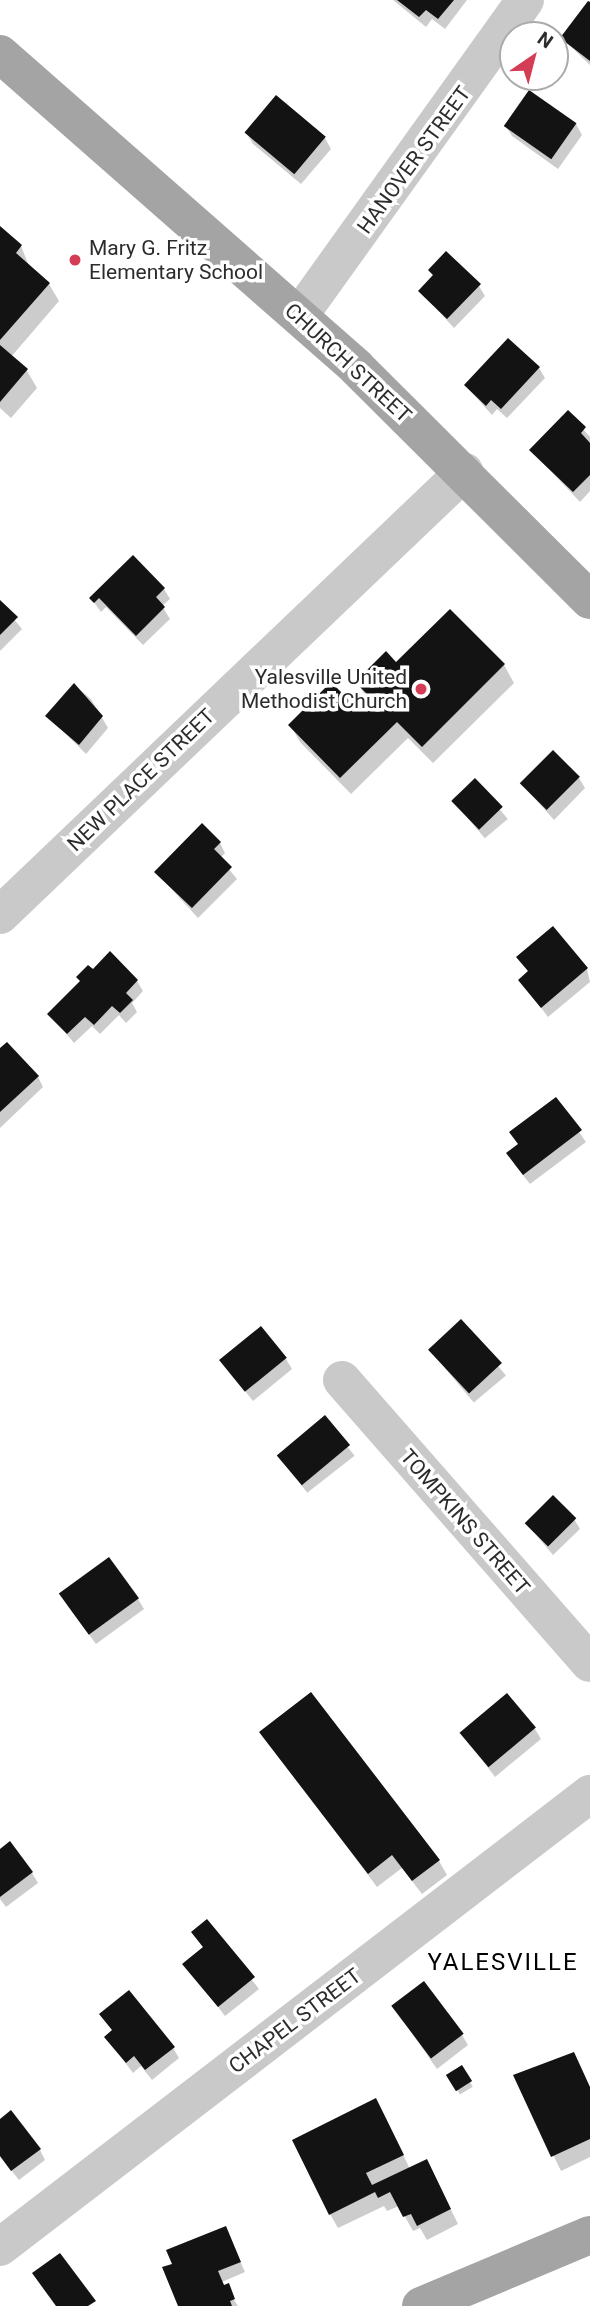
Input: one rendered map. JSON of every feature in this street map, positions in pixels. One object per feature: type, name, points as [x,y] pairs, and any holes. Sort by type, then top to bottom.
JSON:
[{"type":"main road","name":"CHURCH STREET","points":[[0,54],[299,316],[464,472],[590,600]]},
{"type":"main road","points":[[421,2306],[590,2235]]},
{"type":"street","name":"HANOVER STREET","points":[[299,316],[525,0]]},
{"type":"street","name":"NEW PLACE STREET","points":[[0,915],[464,472]]},
{"type":"street","name":"TOMPKINS STREET","points":[[342,1381],[590,1663]]},
{"type":"street","name":"CHAPEL STREET","points":[[0,2248],[590,1794]]},
{"type":"building","points":[[397,0],[454,0],[438,19],[426,10],[419,17]]},
{"type":"building","points":[[588,1],[590,2],[590,61],[569,45],[569,26]]},
{"type":"building","points":[[528,91],[577,123],[551,159],[504,126]]},
{"type":"building","points":[[276,95],[326,137],[294,174],[245,133]]},
{"type":"building","points":[[0,226],[22,245],[16,253],[50,283],[0,340]]},
{"type":"building","points":[[446,251],[481,284],[447,319],[418,291],[433,275],[428,270]]},
{"type":"building","points":[[508,338],[540,367],[501,409],[491,400],[486,406],[464,385]]},
{"type":"building","points":[[0,345],[28,369],[0,402]]},
{"type":"building","points":[[568,410],[586,427],[581,433],[590,443],[590,475],[573,492],[529,450]]},
{"type":"building","points":[[133,555],[165,588],[156,597],[165,607],[136,636],[99,598],[94,603],[89,598]]},
{"type":"building","points":[[0,600],[18,617],[0,635]]},
{"type":"building","name":"Yalesville United Methodist Church","points":[[450,609],[505,664],[422,747],[397,722],[340,778],[288,725],[331,682],[357,708],[369,696],[355,682],[386,651],[396,662]]},
{"type":"building","points":[[74,683],[103,716],[79,745],[45,716]]},
{"type":"building","points":[[553,750],[580,777],[547,810],[520,783]]},
{"type":"building","points":[[475,778],[503,807],[479,830],[451,801]]},
{"type":"building","points":[[202,823],[221,842],[214,849],[232,867],[192,908],[154,872]]},
{"type":"building","points":[[553,926],[588,968],[541,1008],[518,980],[528,971],[516,957]]},
{"type":"building","points":[[110,951],[138,980],[126,993],[133,1000],[120,1013],[112,1006],[94,1025],[85,1017],[67,1034],[47,1014],[80,981],[76,977],[88,965],[93,969]]},
{"type":"building","points":[[7,1042],[39,1076],[0,1112],[0,1048]]},
{"type":"building","points":[[556,1097],[582,1130],[523,1175],[506,1153],[518,1144],[509,1132]]},
{"type":"building","points":[[461,1319],[502,1363],[469,1394],[428,1350]]},
{"type":"building","points":[[261,1326],[287,1358],[245,1392],[219,1360]]},
{"type":"building","points":[[325,1415],[350,1445],[302,1485],[277,1455]]},
{"type":"building","points":[[553,1495],[576,1518],[548,1547],[525,1523]]},
{"type":"building","points":[[109,1557],[139,1598],[89,1635],[59,1593]]},
{"type":"building","points":[[311,1692],[440,1860],[412,1881],[392,1855],[368,1874],[259,1732]]},
{"type":"building","points":[[507,1693],[536,1727],[488,1767],[460,1733]]},
{"type":"building","points":[[10,1841],[33,1872],[0,1897],[0,1849]]},
{"type":"building","points":[[207,1919],[255,1977],[218,2007],[182,1964],[203,1947],[191,1932]]},
{"type":"building","points":[[424,1981],[464,2034],[431,2058],[391,2006]]},
{"type":"building","points":[[129,1990],[175,2047],[145,2070],[134,2056],[126,2063],[104,2037],[112,2030],[99,2014]]},
{"type":"building","points":[[574,2052],[590,2087],[590,2139],[551,2157],[513,2075]]},
{"type":"building","points":[[462,2065],[472,2081],[456,2091],[446,2075]]},
{"type":"building","points":[[376,2098],[404,2155],[366,2173],[372,2185],[427,2159],[451,2209],[417,2226],[411,2214],[403,2217],[390,2192],[378,2198],[375,2192],[329,2215],[292,2140]]},
{"type":"building","points":[[11,2110],[41,2149],[11,2171],[0,2156],[0,2119]]},
{"type":"building","points":[[226,2226],[241,2262],[218,2271],[224,2285],[229,2283],[235,2299],[230,2301],[232,2306],[178,2306],[162,2267],[172,2264],[166,2250]]},
{"type":"building","points":[[60,2253],[96,2301],[88,2306],[56,2306],[32,2273]]},
{"type":"place","name":"Mary G. Fritz Elementary School","points":[[75,260]]},
{"type":"place","name":"Yalesville United Methodist Church","points":[[421,689]]},
{"type":"district","name":"YALESVILLE","points":[[503,1963]]}]
